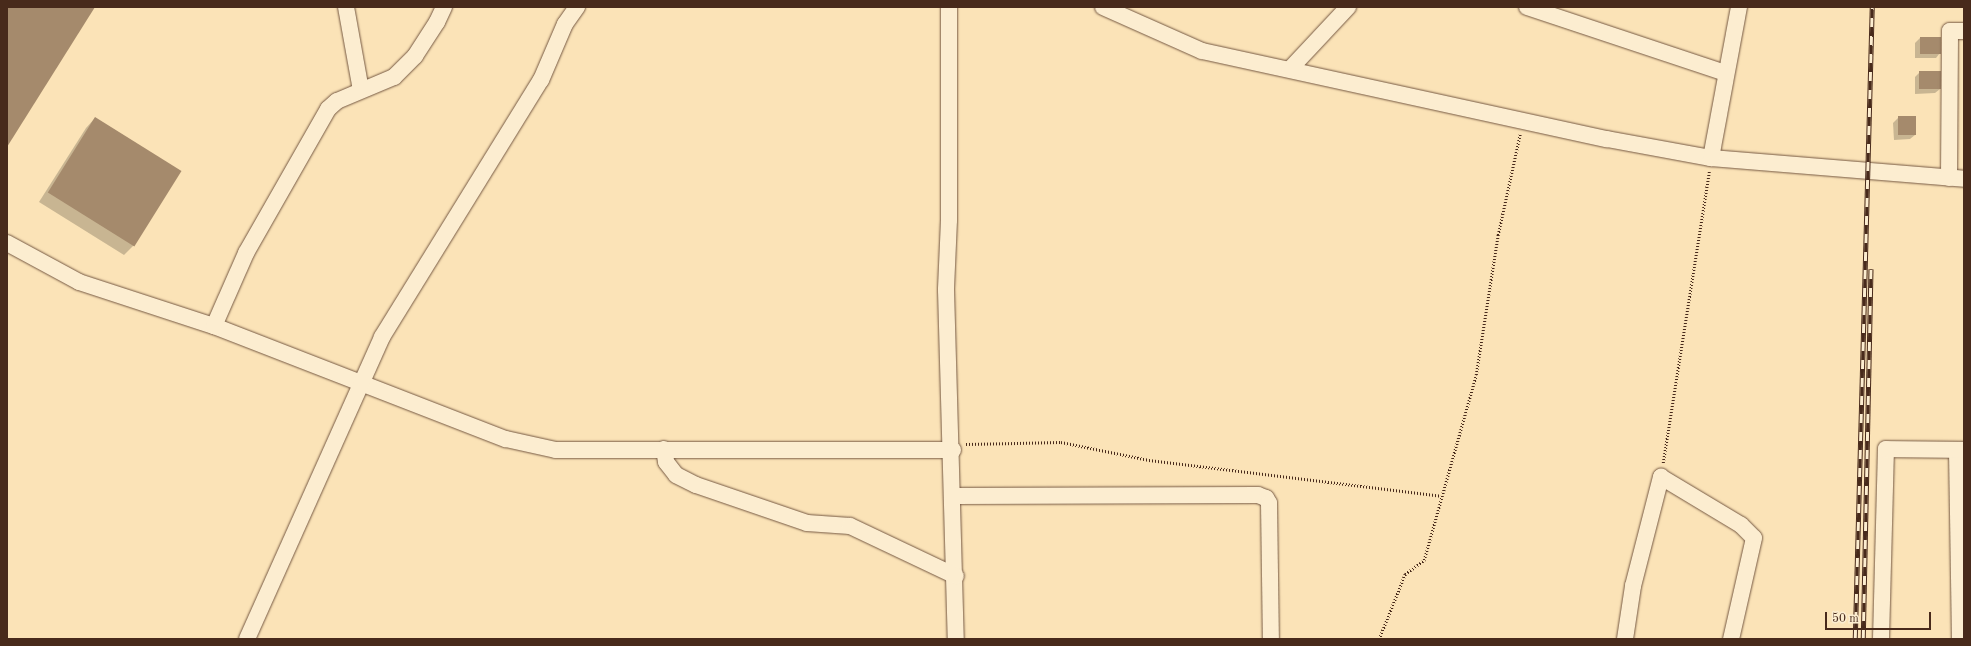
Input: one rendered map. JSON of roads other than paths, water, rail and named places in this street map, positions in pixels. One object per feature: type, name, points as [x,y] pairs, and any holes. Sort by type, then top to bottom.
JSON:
[{"type":"street","points":[[346,7],[361,90]]},
{"type":"street","points":[[214,326],[246,253],[328,109],[338,101],[394,77],[410,61],[437,22],[444,7]]},
{"type":"street","points":[[247,639],[382,337],[541,80],[565,24],[577,7]]},
{"type":"street","points":[[949,7],[949,212],[946,290],[953,450],[956,639]]},
{"type":"street","points":[[1103,7],[1202,51],[1523,120],[1711,158],[1956,178],[1950,31],[1964,32]]},
{"type":"street","points":[[1290,69],[1348,7]]},
{"type":"street","points":[[1527,7],[1725,73]]},
{"type":"street","points":[[1711,158],[1725,73],[1739,7]]},
{"type":"street","points":[[7,243],[79,282],[214,326],[360,385],[506,439],[556,450],[953,450]]},
{"type":"street","points":[[664,449],[666,462],[676,475],[696,485],[807,523],[850,526],[956,576]]},
{"type":"street","points":[[1881,639],[1886,449],[1960,450],[1960,639]]},
{"type":"street","points":[[1625,639],[1633,586],[1661,477],[1740,525],[1754,538],[1730,639]]},
{"type":"street","points":[[954,496],[1258,495],[1266,498],[1269,503],[1271,639]]},
{"type":"railway","points":[[1855,639],[1872,7]]},
{"type":"railway","points":[[1863,639],[1871,269]]}]
